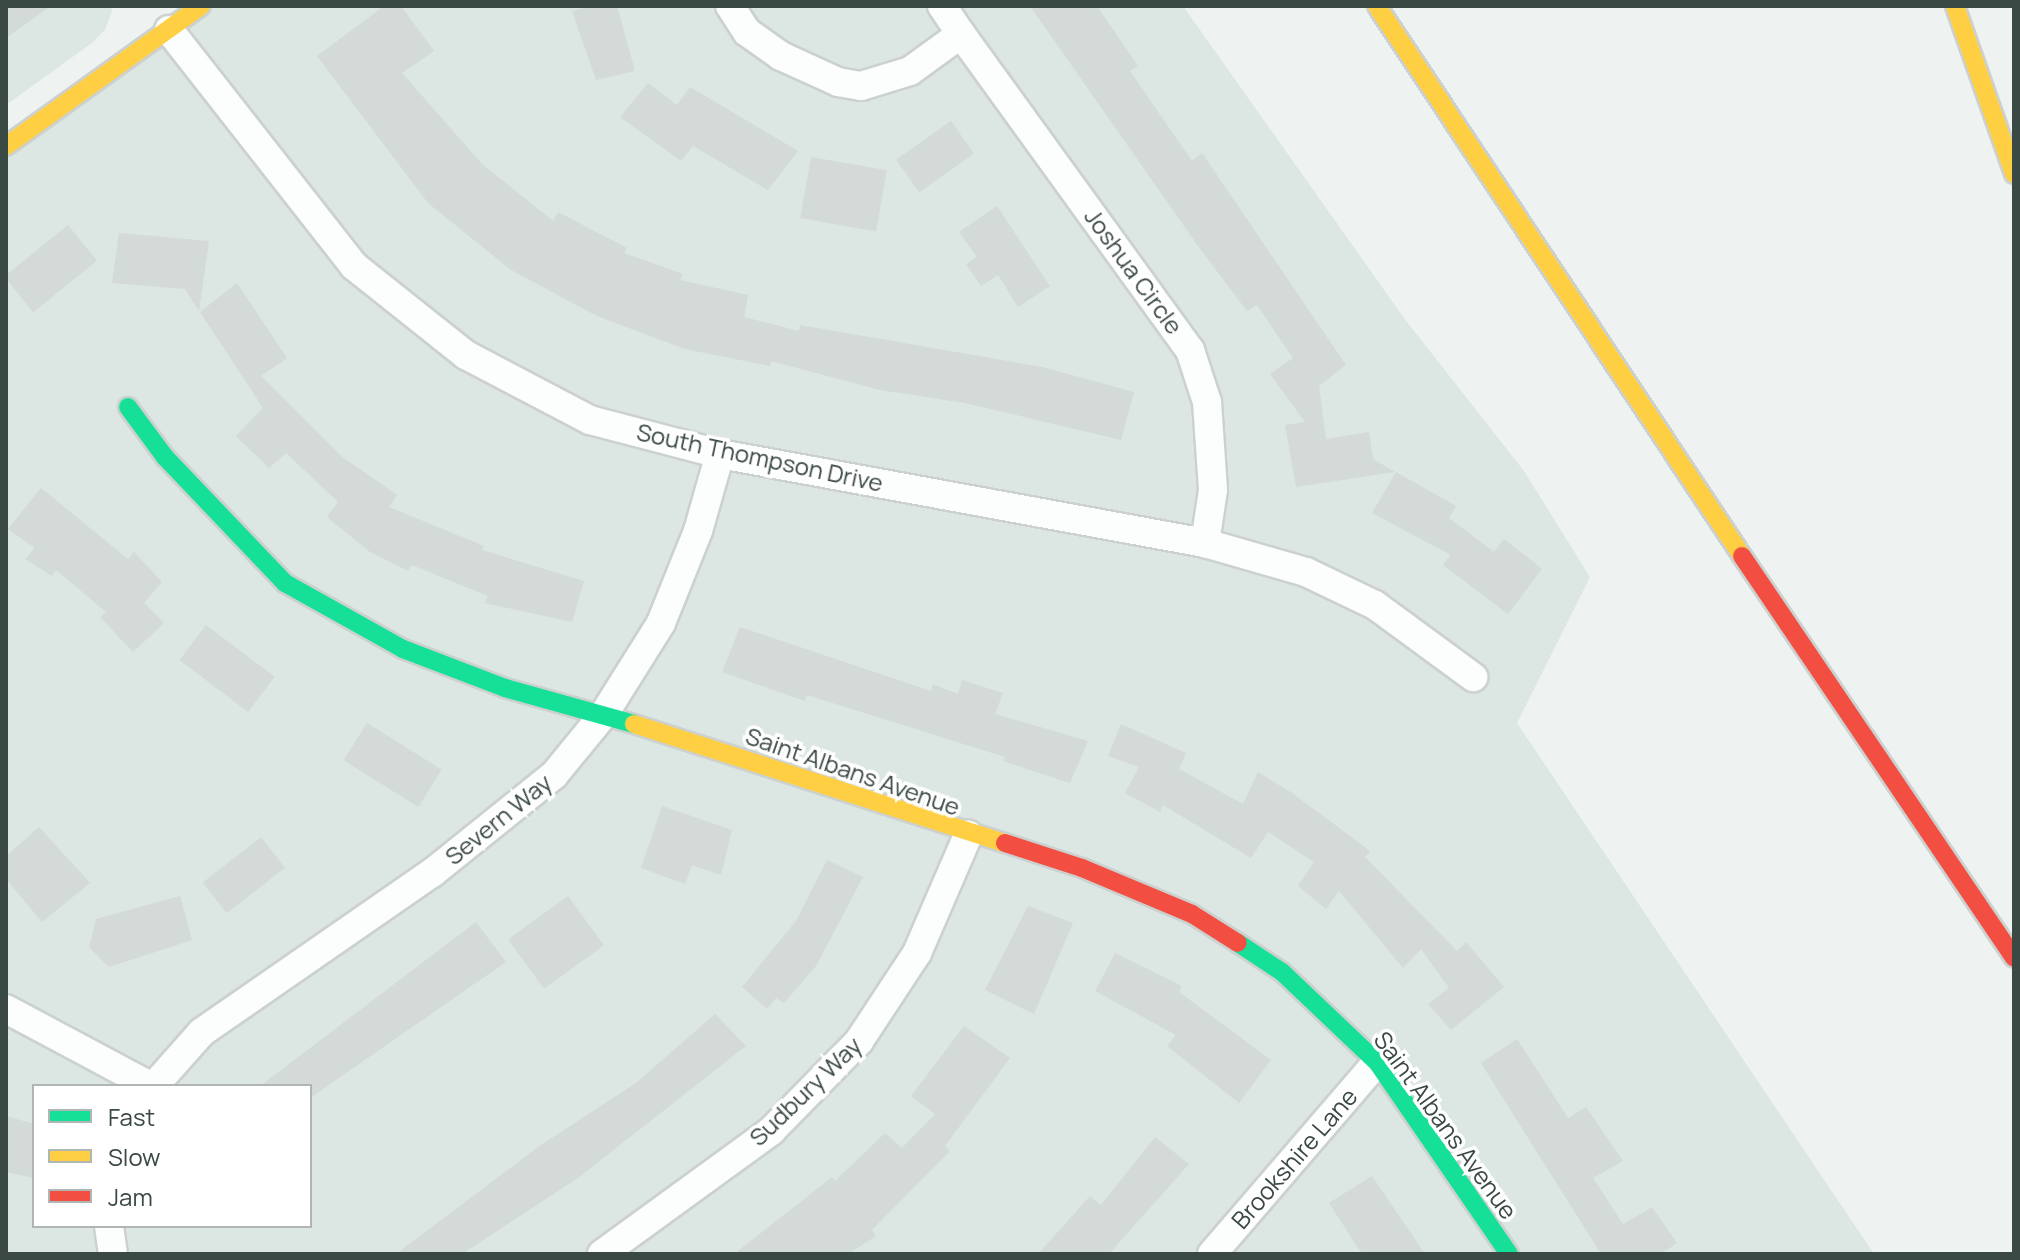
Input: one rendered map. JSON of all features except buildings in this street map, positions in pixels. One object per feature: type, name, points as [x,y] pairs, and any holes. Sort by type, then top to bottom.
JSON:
[{"type":"main road","points":[[6,146],[165,24],[201,6]]},
{"type":"main road","points":[[1377,6],[1854,726]]},
{"type":"main road","points":[[1955,6],[2014,174]]},
{"type":"main road","points":[[1428,120],[2014,957]]},
{"type":"main road","name":"Saint Albans Avenue","points":[[128,407],[165,457],[285,583],[403,649],[505,688],[604,714],[968,835],[1082,868],[1192,914],[1282,972],[1377,1062],[1509,1254]]},
{"type":"street","points":[[730,6],[747,32],[781,56],[838,82],[861,86],[910,71],[961,34]]},
{"type":"street","name":"Joshua Circle","points":[[942,6],[1190,350],[1207,402],[1213,490],[1205,543]]},
{"type":"street","name":"South Thompson Drive","points":[[165,24],[354,266],[466,355],[590,420],[720,454],[1205,543],[1306,572],[1375,605],[1473,677]]},
{"type":"street","name":"Severn Way","points":[[154,1084],[202,1032],[432,873],[554,775],[604,714],[661,623],[695,541],[720,454]]},
{"type":"street","name":"Sudbury Way","points":[[602,1254],[771,1131],[859,1041],[917,953],[968,835]]},
{"type":"street","points":[[6,1009],[148,1084]]},
{"type":"street","name":"Brookshire Lane","points":[[1212,1254],[1377,1062]]},
{"type":"street","points":[[109,1228],[113,1254]]},
{"type":"shaded area","points":[[6,6],[111,6],[112,11],[105,30],[92,43],[6,105]]},
{"type":"shaded area","points":[[201,6],[1183,6],[1404,318],[1524,471],[1590,577],[1517,723],[1874,1254],[6,1254],[6,146]]},
{"type":"traffic: fast","points":[[128,407],[165,457],[285,583],[403,649],[505,688],[634,724]]},
{"type":"traffic: fast","points":[[1238,943],[1282,972],[1377,1062],[1509,1254]]},
{"type":"traffic: slow","points":[[6,146],[201,6]]},
{"type":"traffic: slow","points":[[1377,6],[1742,556]]},
{"type":"traffic: slow","points":[[1955,6],[2014,174]]},
{"type":"traffic: slow","points":[[634,724],[1005,843]]},
{"type":"traffic: jam","points":[[1742,556],[2014,957]]},
{"type":"traffic: jam","points":[[1005,843],[1082,868],[1192,914],[1238,943]]}]
